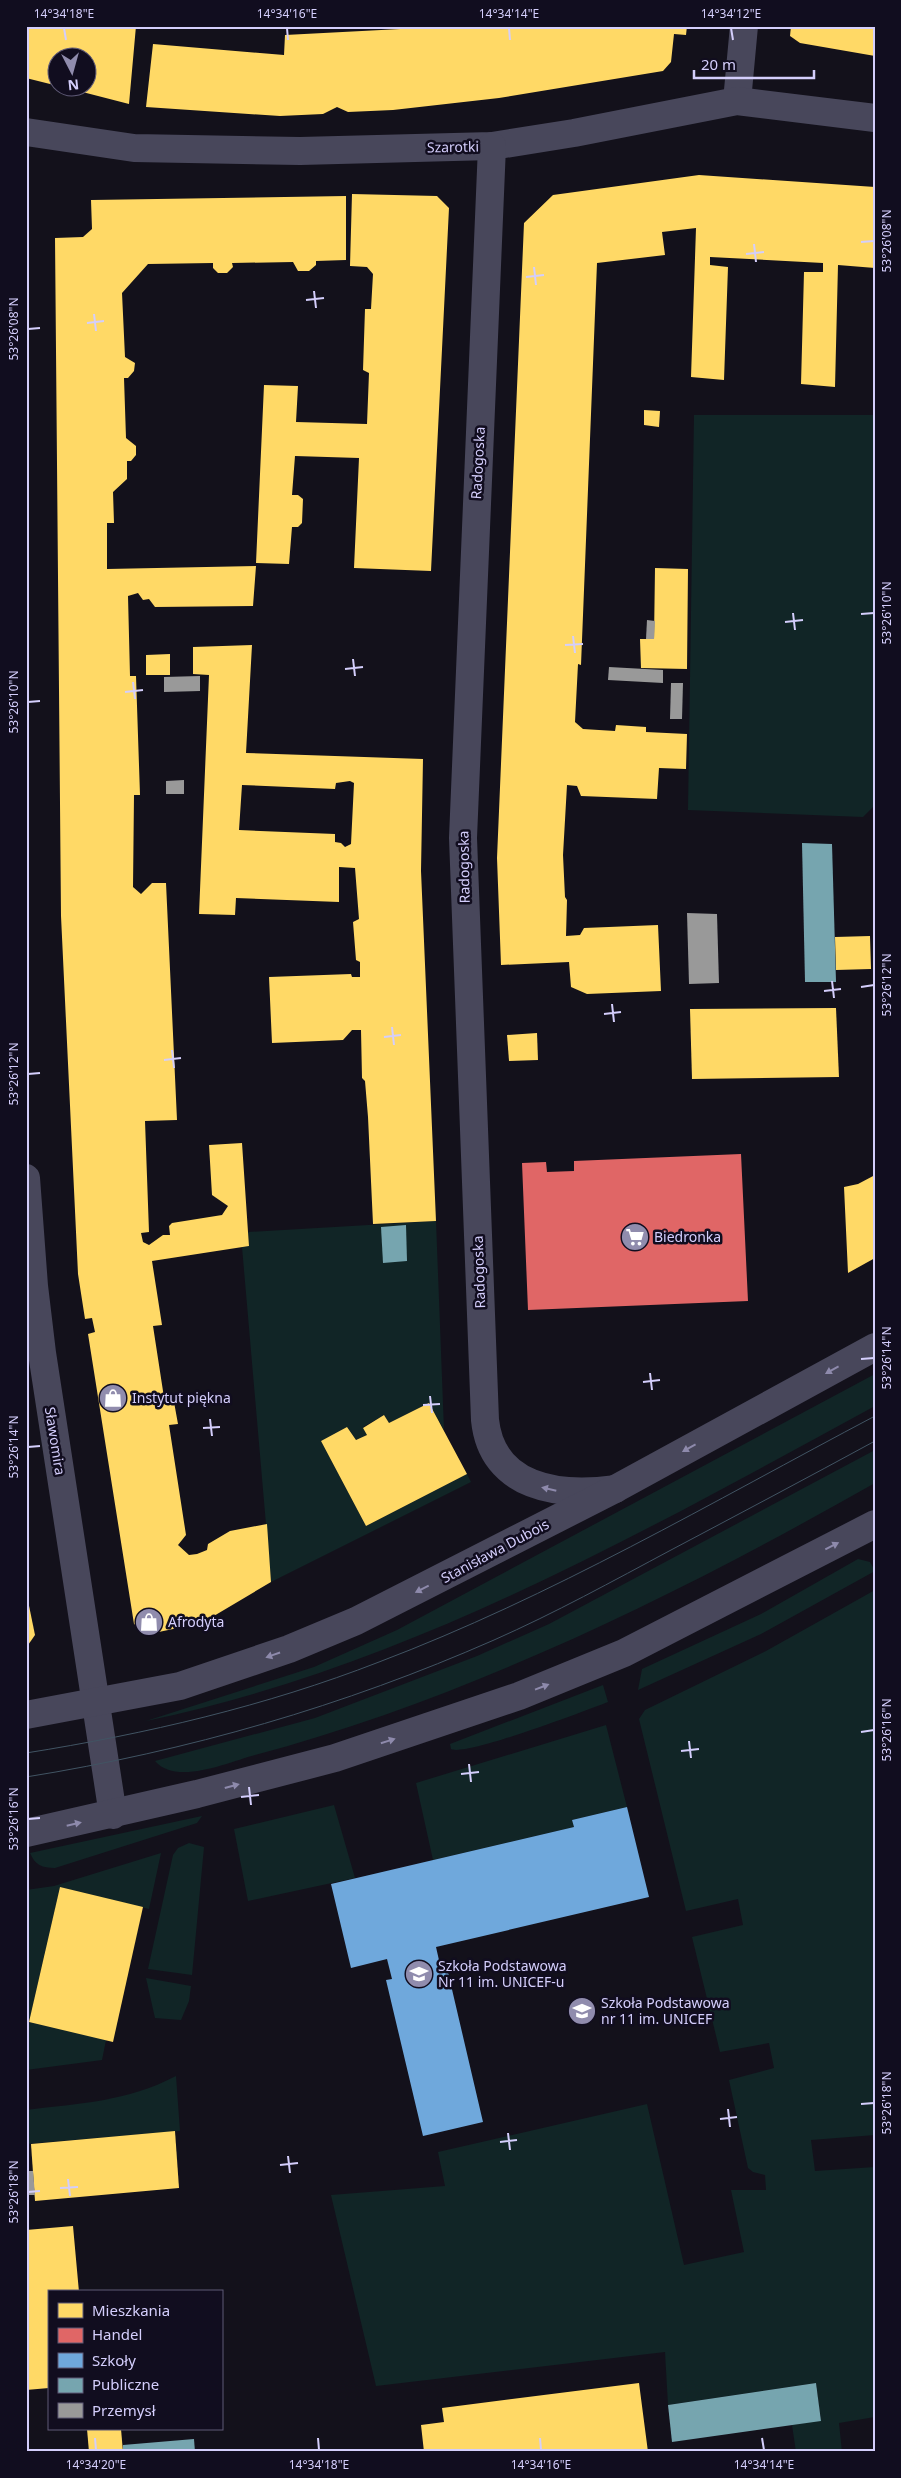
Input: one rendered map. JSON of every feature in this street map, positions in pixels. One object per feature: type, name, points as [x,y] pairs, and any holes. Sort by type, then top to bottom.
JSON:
[{"type":"street","points":[[737,101],[744,26]]},
{"type":"street","name":"Szarotki","points":[[26,132],[134,148],[300,151],[492,146],[574,133],[737,101],[875,118]]},
{"type":"street","name":"Radogoska","points":[[492,146],[463,838],[483,1379],[488,1440],[497,1458],[505,1466],[532,1483],[555,1490],[580,1493],[615,1489]]},
{"type":"street","name":"Sławomira","points":[[26,1178],[33,1277],[42,1353],[95,1702]]},
{"type":"street","name":"Stanisława Dubois","points":[[26,1715],[180,1686],[298,1646],[356,1621],[615,1489],[875,1347]]},
{"type":"street","points":[[26,1833],[113,1814],[335,1758],[519,1696],[624,1653],[875,1524]]},
{"type":"street","points":[[95,1702],[113,1814]]},
{"type":"green space","points":[[694,415],[875,415],[875,805],[863,817],[688,810]]},
{"type":"green space","points":[[436,1221],[444,1430],[429,1403],[389,1423],[384,1415],[363,1427],[367,1435],[356,1440],[347,1427],[321,1441],[366,1526],[467,1474],[471,1482],[271,1582],[242,1247],[249,1246],[248,1232]]},
{"type":"green space","points":[[875,1374],[875,1406],[700,1501],[611,1547],[521,1590],[430,1631],[337,1667],[243,1697],[146,1721],[314,1667],[397,1630]]},
{"type":"green space","points":[[875,1450],[875,1483],[802,1524],[651,1602],[495,1673],[415,1704],[217,1767],[189,1772],[176,1772],[164,1768],[155,1761],[315,1718],[477,1656],[549,1624]]},
{"type":"green space","points":[[858,1559],[870,1562],[875,1571],[761,1634],[638,1690],[642,1669],[761,1614]]},
{"type":"green space","points":[[875,1590],[875,2135],[811,2140],[815,2171],[875,2167],[875,2417],[839,2423],[842,2452],[796,2452],[792,2425],[821,2420],[816,2383],[668,2405],[665,2352],[376,2386],[331,2195],[445,2186],[438,2152],[647,2104],[684,2265],[744,2252],[731,2190],[766,2190],[765,2175],[753,2172],[748,2168],[729,2080],[774,2068],[769,2043],[720,2052],[692,1937],[743,1925],[738,1899],[686,1911],[639,1719],[645,1710],[766,1651]]},
{"type":"green space","points":[[603,1685],[608,1702],[501,1740],[461,1750],[451,1749],[450,1744]]},
{"type":"green space","points":[[606,1725],[627,1807],[572,1820],[574,1827],[433,1860],[416,1783]]},
{"type":"green space","points":[[334,1805],[355,1878],[248,1901],[234,1829]]},
{"type":"green space","points":[[202,1816],[197,1823],[55,1868],[40,1865],[30,1853]]},
{"type":"green space","points":[[189,1843],[204,1847],[192,1975],[148,1969],[173,1855],[178,1848]]},
{"type":"green space","points":[[161,1853],[149,1909],[60,1887],[29,2022],[106,2040],[102,2060],[26,2070],[26,1890],[54,1886]]},
{"type":"green space","points":[[146,1978],[191,1986],[189,2001],[181,2020],[155,2018]]},
{"type":"green space","points":[[176,2076],[180,2131],[26,2144],[26,2110],[84,2103],[121,2096],[157,2085]]},
{"type":"building: Mieszkania","points":[[26,26],[136,26],[129,104],[98,96],[98,48],[48,48],[48,84],[26,78]]},
{"type":"building: Mieszkania","points":[[458,26],[687,26],[686,35],[674,34],[671,62],[663,71],[499,98],[393,110],[348,112],[337,107],[323,114],[280,116],[146,107],[153,44],[284,55],[285,35]]},
{"type":"building: Mieszkania","points":[[791,26],[875,26],[875,56],[800,43],[790,36]]},
{"type":"building: Mieszkania","points":[[699,175],[875,187],[875,268],[838,265],[835,387],[801,384],[804,272],[823,272],[823,263],[710,257],[710,265],[728,267],[724,380],[691,377],[696,228],[662,232],[665,255],[597,263],[581,665],[578,664],[575,722],[583,729],[615,731],[616,725],[646,727],[646,732],[687,734],[686,769],[659,768],[657,799],[581,796],[577,786],[567,785],[563,855],[565,897],[567,900],[566,936],[580,935],[584,928],[658,925],[661,991],[587,994],[571,987],[569,962],[501,965],[497,858],[524,223],[553,195]]},
{"type":"building: Mieszkania","points":[[352,194],[437,196],[449,208],[431,571],[354,568],[359,458],[295,456],[292,495],[298,495],[303,499],[302,523],[298,527],[292,527],[289,564],[256,563],[264,385],[298,386],[296,422],[367,424],[369,373],[363,370],[365,309],[371,309],[373,274],[367,267],[350,266]]},
{"type":"building: Mieszkania","points":[[346,196],[346,260],[316,261],[316,265],[309,271],[298,271],[293,262],[232,263],[233,267],[227,273],[218,273],[213,268],[213,263],[148,264],[122,293],[125,357],[135,363],[134,371],[128,378],[124,378],[126,438],[136,446],[136,455],[131,461],[127,461],[127,479],[113,492],[114,523],[107,523],[107,569],[256,566],[253,606],[155,607],[149,599],[143,600],[138,593],[128,596],[130,676],[136,676],[140,795],[134,795],[133,887],[141,894],[152,883],[166,883],[177,1120],[145,1121],[149,1232],[141,1233],[143,1242],[149,1245],[163,1235],[170,1235],[169,1226],[172,1223],[222,1215],[228,1206],[212,1195],[209,1145],[242,1143],[249,1246],[152,1261],[162,1325],[153,1326],[165,1404],[174,1402],[178,1424],[169,1425],[186,1535],[178,1545],[189,1555],[197,1554],[207,1550],[208,1544],[230,1531],[267,1524],[271,1582],[202,1623],[149,1634],[134,1624],[88,1334],[95,1332],[92,1318],[85,1319],[78,1274],[61,916],[55,238],[83,237],[92,229],[91,200]]},
{"type":"building: Mieszkania","points":[[644,410],[660,411],[659,427],[644,425]]},
{"type":"building: Mieszkania","points":[[655,568],[688,569],[687,669],[641,668],[640,639],[654,639]]},
{"type":"building: Mieszkania","points":[[252,645],[246,753],[423,759],[421,871],[436,1221],[373,1224],[368,1117],[365,1081],[362,1078],[361,1030],[352,1030],[343,1040],[272,1043],[269,977],[351,974],[352,977],[360,977],[360,962],[356,960],[353,922],[359,919],[355,868],[339,867],[339,902],[236,898],[235,915],[199,914],[209,675],[193,674],[193,647]],"holes":[[[350,781],[354,783],[351,844],[345,847],[341,843],[335,842],[335,834],[239,830],[242,785],[335,789],[336,783]]]},
{"type":"building: Mieszkania","points":[[170,654],[170,675],[146,675],[146,655]]},
{"type":"building: Mieszkania","points":[[870,936],[871,969],[836,970],[835,937]]},
{"type":"building: Mieszkania","points":[[836,1008],[839,1077],[692,1079],[690,1009]]},
{"type":"building: Mieszkania","points":[[537,1033],[538,1060],[509,1061],[507,1035]]},
{"type":"building: Mieszkania","points":[[875,1175],[875,1258],[848,1273],[844,1187],[858,1184]]},
{"type":"building: Mieszkania","points":[[429,1403],[467,1474],[366,1526],[321,1441],[347,1427],[356,1440],[367,1435],[363,1428],[384,1415],[389,1423]]},
{"type":"building: Mieszkania","points":[[26,1591],[35,1635],[26,1648]]},
{"type":"building: Mieszkania","points":[[60,1887],[143,1907],[113,2042],[29,2022]]},
{"type":"building: Mieszkania","points":[[175,2131],[179,2188],[35,2201],[31,2144]]},
{"type":"building: Mieszkania","points":[[73,2226],[79,2290],[48,2290],[48,2388],[26,2390],[26,2230]]},
{"type":"building: Mieszkania","points":[[639,2383],[648,2452],[424,2452],[421,2425],[444,2422],[442,2408]]},
{"type":"building: Mieszkania","points":[[87,2430],[121,2430],[123,2452],[89,2452]]},
{"type":"building: Handel","name":"Biedronka","points":[[741,1154],[748,1301],[528,1310],[522,1163],[546,1162],[547,1172],[574,1171],[574,1161]]},
{"type":"building: Szkoły","name":"Szkoła Podstawowa Nr 11 im. UNICEF-u","points":[[627,1807],[649,1897],[436,1947],[441,1969],[447,1968],[483,2122],[423,2136],[386,1980],[392,1979],[387,1959],[351,1968],[331,1884],[574,1827],[572,1820]]},
{"type":"building: Publiczne","points":[[802,843],[832,844],[836,982],[805,982]]},
{"type":"building: Publiczne","points":[[406,1225],[407,1261],[383,1263],[381,1227]]},
{"type":"building: Publiczne","points":[[816,2383],[821,2421],[672,2442],[668,2405]]},
{"type":"building: Publiczne","points":[[194,2439],[195,2452],[123,2452],[123,2445]]},
{"type":"building: Przemysł","points":[[647,620],[655,621],[654,639],[646,639]]},
{"type":"building: Przemysł","points":[[609,667],[663,670],[663,683],[608,680]]},
{"type":"building: Przemysł","points":[[200,676],[200,691],[164,692],[164,677]]},
{"type":"building: Przemysł","points":[[671,683],[683,683],[682,719],[670,719]]},
{"type":"building: Przemysł","points":[[184,780],[184,794],[166,794],[166,781]]},
{"type":"building: Przemysł","points":[[687,913],[717,914],[719,983],[689,984]]},
{"type":"building: Przemysł","points":[[26,2171],[33,2171],[35,2195],[26,2195]]},
{"type":"tram line","points":[[26,1753],[116,1737],[205,1717],[293,1692],[379,1662],[443,1636],[569,1578],[875,1416]]},
{"type":"tram line","points":[[26,1777],[146,1754],[206,1740],[323,1705],[437,1664],[517,1630],[562,1608],[875,1441]]},
{"type":"place","name":"Biedronka","points":[[635,1237]]},
{"type":"place","name":"Instytut piękna","points":[[113,1398]]},
{"type":"place","name":"Afrodyta","points":[[149,1622]]},
{"type":"place","name":"Szkoła Podstawowa Nr 11 im. UNICEF-u","points":[[419,1974]]},
{"type":"place","name":"Szkoła Podstawowa nr 11 im. UNICEF","points":[[582,2011]]}]
